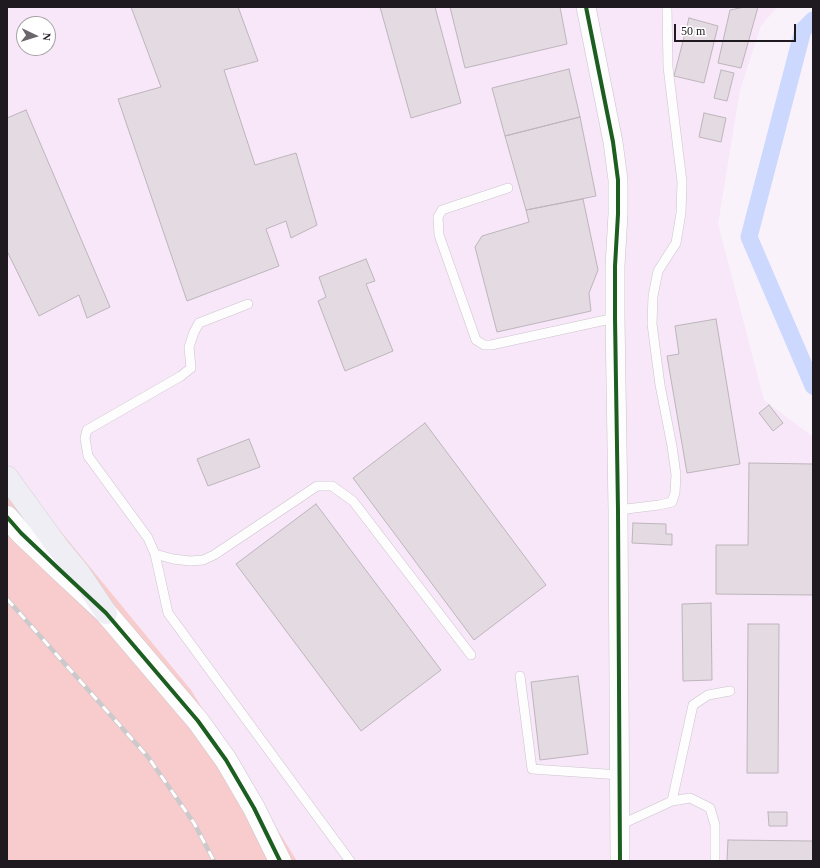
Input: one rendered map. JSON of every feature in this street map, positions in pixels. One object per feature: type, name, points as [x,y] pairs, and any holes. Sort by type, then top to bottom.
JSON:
[{"type":"highway","points":[[7,477],[57,546],[80,574],[106,613]]},
{"type":"street","points":[[586,7],[613,142],[618,180],[615,318],[618,510],[620,861]]},
{"type":"street","points":[[7,517],[106,613],[198,721],[226,760],[254,808],[280,861]]},
{"type":"lane","points":[[618,510],[672,502],[675,493],[676,475],[660,385],[652,324],[653,296],[658,271],[676,243],[681,213],[682,182],[668,67],[667,7]]},
{"type":"lane","points":[[508,188],[442,210],[438,217],[439,235],[476,340],[484,345],[492,345],[615,318]]},
{"type":"lane","points":[[248,304],[199,323],[189,347],[191,368],[181,376],[87,430],[85,438],[88,456],[148,538],[155,554],[168,613],[350,861]]},
{"type":"lane","points":[[155,554],[173,559],[190,561],[203,560],[214,555],[317,486],[332,486],[353,501],[471,655]]},
{"type":"lane","points":[[520,676],[532,769],[620,775]]},
{"type":"lane","points":[[672,801],[693,705],[708,695],[730,691]]},
{"type":"lane","points":[[620,825],[672,801],[690,798],[710,808],[715,825],[715,861]]},
{"type":"shaded area","points":[[7,7],[777,7],[761,26],[740,90],[718,224],[764,400],[813,437],[813,861],[297,861],[191,690],[7,466]]},
{"type":"shaded area","points":[[7,466],[191,690],[297,861],[7,861]]},
{"type":"building","points":[[131,7],[238,7],[258,61],[224,70],[255,165],[296,153],[317,225],[291,238],[286,221],[266,229],[279,266],[187,301],[118,99],[161,87]]},
{"type":"building","points":[[380,7],[435,7],[461,103],[411,118]]},
{"type":"building","points":[[450,7],[560,7],[567,44],[465,68]]},
{"type":"building","points":[[745,7],[758,7],[741,68],[718,63],[730,10]]},
{"type":"building","points":[[689,18],[718,26],[704,83],[674,76]]},
{"type":"building","points":[[569,69],[580,117],[505,136],[492,88]]},
{"type":"building","points":[[721,70],[734,73],[727,101],[714,98]]},
{"type":"building","points":[[26,110],[110,307],[87,318],[79,295],[39,316],[7,251],[7,118]]},
{"type":"building","points":[[704,113],[726,118],[721,142],[699,137]]},
{"type":"building","points":[[580,117],[596,196],[526,210],[505,136]]},
{"type":"building","points":[[583,199],[598,270],[589,293],[591,311],[497,332],[475,247],[482,236],[529,222],[526,210]]},
{"type":"building","points":[[366,259],[375,281],[366,284],[393,351],[345,371],[318,301],[326,297],[319,277]]},
{"type":"building","points":[[716,319],[740,464],[687,473],[667,356],[679,354],[675,326]]},
{"type":"building","points":[[769,405],[783,423],[773,431],[759,413]]},
{"type":"building","points":[[425,423],[546,585],[474,640],[353,478]]},
{"type":"building","points":[[249,439],[260,467],[208,486],[197,459]]},
{"type":"building","points":[[749,463],[813,464],[813,595],[716,594],[716,545],[748,545]]},
{"type":"building","points":[[316,504],[441,670],[361,731],[236,564]]},
{"type":"building","points":[[633,523],[666,524],[666,534],[672,534],[672,545],[632,543]]},
{"type":"building","points":[[711,603],[712,680],[683,681],[682,604]]},
{"type":"building","points":[[748,624],[779,624],[778,773],[747,773]]},
{"type":"building","points":[[578,676],[588,754],[540,760],[531,682]]},
{"type":"building","points":[[768,812],[787,812],[787,826],[769,826]]},
{"type":"building","points":[[728,840],[813,841],[813,861],[727,861]]},
{"type":"waterway","points":[[813,20],[803,30],[749,237],[813,386]]},
{"type":"railway","points":[[7,599],[148,757],[194,823],[214,861]]},
{"type":"cycle path","points":[[586,7],[613,142],[618,180],[615,318],[618,510],[620,861]]},
{"type":"cycle path","points":[[7,517],[21,533],[106,613],[198,721],[226,760],[254,808],[280,861]]}]
